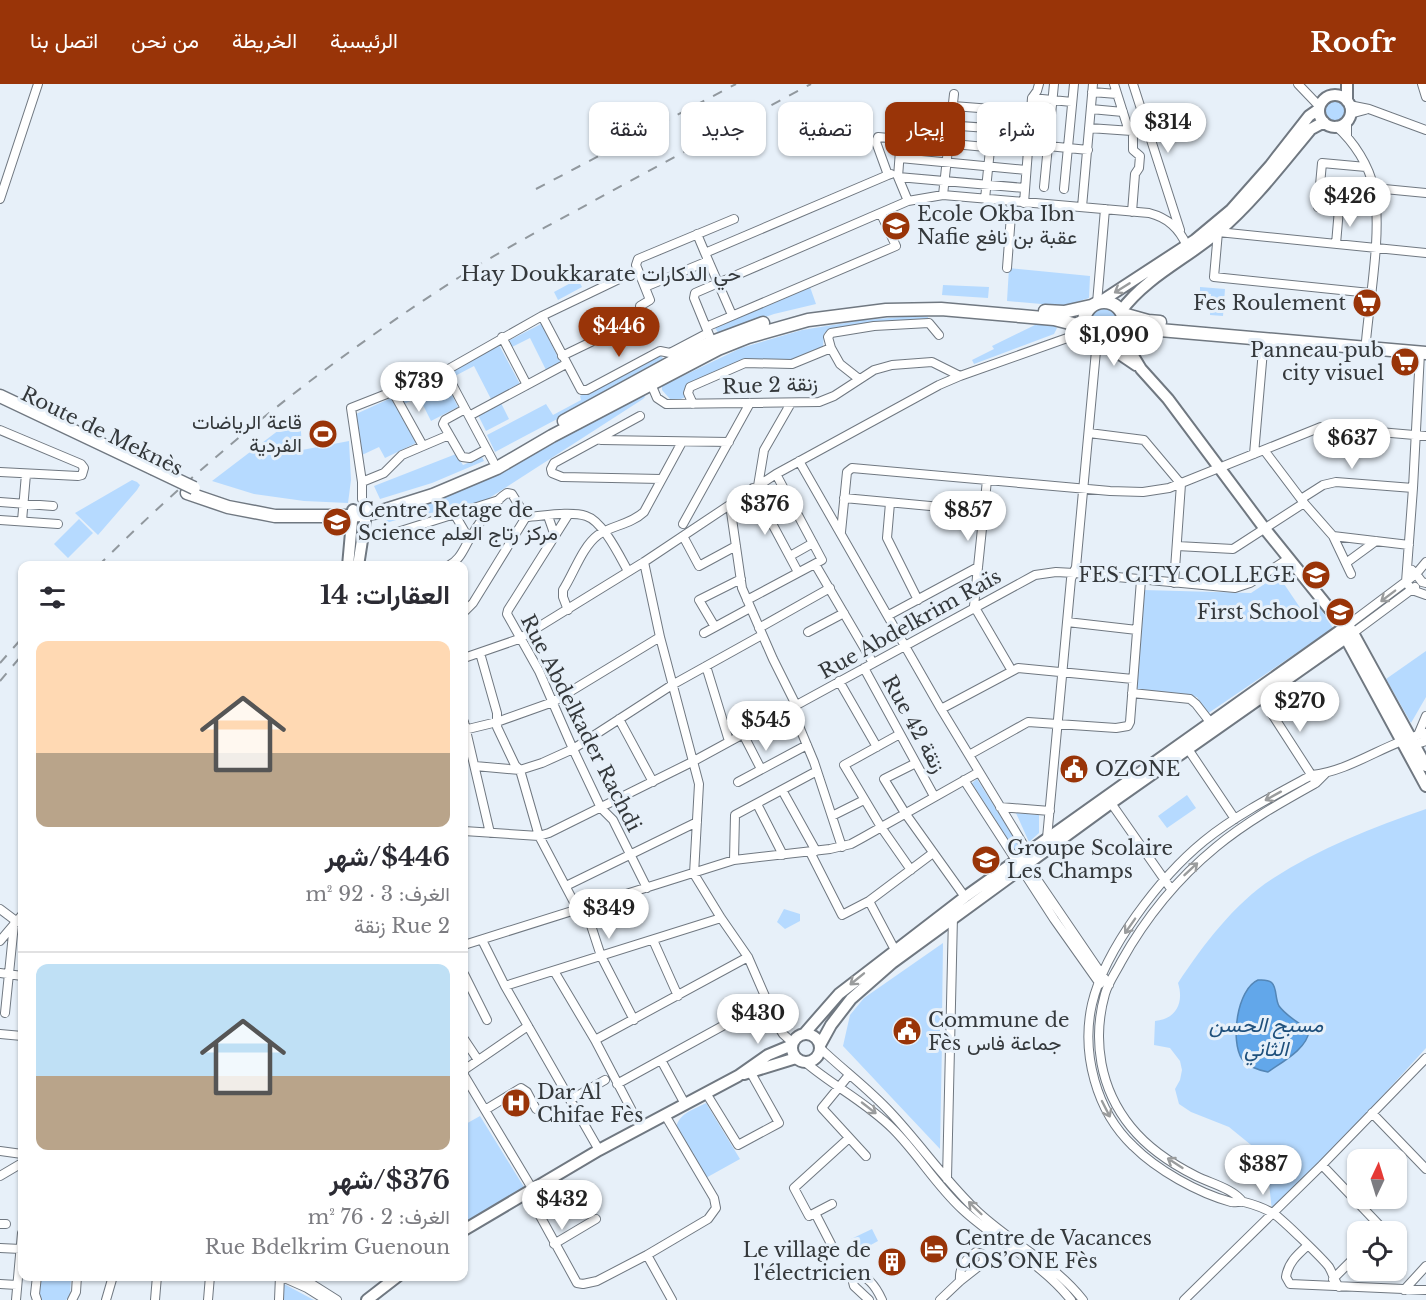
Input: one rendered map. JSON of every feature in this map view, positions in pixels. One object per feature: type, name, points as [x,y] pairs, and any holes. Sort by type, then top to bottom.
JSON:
[{"type":"main road","points":[[365,507],[406,497],[458,478],[493,461],[709,334],[744,329],[789,316],[878,303],[940,302],[1064,312],[1096,304],[1112,303],[1122,313],[1148,321],[1366,341],[1424,351]]},
{"type":"main road","points":[[1086,329],[1086,312],[1096,304]]},
{"type":"main road","points":[[365,507],[433,495],[476,478],[697,358],[748,337],[808,320],[861,312],[941,309],[1054,319],[1086,329],[1100,341],[1111,340],[1121,333],[1148,329],[1424,351]]},
{"type":"main road","points":[[1121,333],[1124,321],[1122,313]]},
{"type":"main road","name":"Route de Meknès","points":[[0,396],[149,471]]},
{"type":"main road","name":"Route de Meknès","points":[[0,404],[190,490],[250,512],[316,517],[352,513],[365,507]]},
{"type":"street","points":[[0,199],[38,84]]},
{"type":"street","points":[[1032,102],[1039,84]]},
{"type":"street","points":[[1053,100],[1054,84]]},
{"type":"street","points":[[1065,189],[1074,84]]},
{"type":"street","points":[[1114,84],[1122,112],[1132,131],[1133,150],[1140,154],[1139,168],[1135,174],[1132,212]]},
{"type":"street","points":[[1133,84],[1186,246]]},
{"type":"street","points":[[1298,84],[1320,103],[1321,118],[1324,122]]},
{"type":"street","points":[[1096,304],[1186,246],[1231,210],[1270,166],[1320,103],[1332,84]]},
{"type":"street","points":[[1347,84],[1347,136],[1366,167],[1374,188],[1376,224],[1366,341]]},
{"type":"street","points":[[1422,84],[1426,97]]},
{"type":"street","points":[[1082,207],[1093,88],[1117,93]]},
{"type":"street","points":[[953,102],[954,94]]},
{"type":"street","points":[[1320,103],[1340,96],[1346,113]]},
{"type":"street","points":[[1032,98],[1072,102]]},
{"type":"street","points":[[1091,109],[1122,112]]},
{"type":"street","points":[[1122,313],[1132,297],[1143,286],[1218,232],[1252,201],[1311,129],[1346,113],[1370,109],[1426,130]]},
{"type":"street","points":[[1089,128],[1132,131],[1146,127]]},
{"type":"street","points":[[885,139],[876,140],[885,156]]},
{"type":"street","points":[[1056,147],[1088,150]]},
{"type":"street","points":[[885,156],[908,201]]},
{"type":"street","points":[[943,195],[947,156]]},
{"type":"street","points":[[985,199],[989,156]]},
{"type":"street","points":[[1024,203],[1027,156]]},
{"type":"street","points":[[1044,188],[1047,156]]},
{"type":"street","points":[[895,173],[900,158],[1026,170]]},
{"type":"street","points":[[1336,244],[1339,209],[1318,207],[1322,163],[1366,167]]},
{"type":"street","points":[[645,287],[895,173],[944,181],[1025,188]]},
{"type":"street","points":[[1374,188],[1426,193]]},
{"type":"street","points":[[709,334],[694,296],[695,293],[908,201],[943,195],[1132,212],[1159,216],[1180,232]]},
{"type":"street","points":[[1007,268],[1012,202]]},
{"type":"street","points":[[1096,304],[1105,209]]},
{"type":"street","points":[[542,316],[579,389],[584,391],[660,351],[670,353],[709,334],[732,315],[896,246],[881,214]]},
{"type":"street","points":[[617,326],[640,314],[640,306],[650,300],[636,262],[641,257],[734,219]]},
{"type":"street","points":[[1218,232],[1426,253]]},
{"type":"street","points":[[1218,232],[1214,278],[1370,293]]},
{"type":"street","points":[[697,234],[732,315]]},
{"type":"street","points":[[359,561],[365,507],[351,408],[445,371],[542,316],[638,270]]},
{"type":"street","points":[[859,379],[840,364],[831,348],[828,337],[831,333],[874,326],[929,323],[939,335]]},
{"type":"street","points":[[468,657],[519,639],[644,562],[776,474],[939,385],[1086,329]]},
{"type":"street","points":[[1121,333],[1141,369],[1168,399],[1288,559],[1336,616],[1415,740],[1426,766]]},
{"type":"street","points":[[502,337],[526,385]]},
{"type":"street","points":[[1254,454],[1264,339]]},
{"type":"street","points":[[1047,837],[1071,579],[1076,567],[1100,341],[1141,369]]},
{"type":"street","points":[[485,450],[465,459],[443,422],[526,385],[591,342]]},
{"type":"street","points":[[693,404],[689,396],[689,389],[734,367],[745,363],[792,364],[831,348]]},
{"type":"street","points":[[1424,351],[1406,582],[1412,590],[1426,594]]},
{"type":"street","name":"Rue 2 زنقة","points":[[651,384],[661,402],[675,404],[791,403],[825,400],[874,370],[892,365],[923,362],[941,364],[960,376]]},
{"type":"street","points":[[445,371],[485,450],[493,461]]},
{"type":"street","points":[[393,392],[423,446]]},
{"type":"street","points":[[683,524],[706,478],[750,403]]},
{"type":"street","points":[[791,403],[764,450],[755,487],[798,572]]},
{"type":"street","points":[[640,416],[554,463],[550,469],[552,473],[561,477],[662,479]]},
{"type":"street","points":[[841,532],[847,472],[852,468],[1143,492],[1181,484],[1325,427],[1426,436]]},
{"type":"street","points":[[0,430],[81,464],[84,471],[82,476],[0,472]]},
{"type":"street","points":[[1089,433],[1144,440],[1181,484],[1174,583]]},
{"type":"street","points":[[362,482],[384,473],[396,459],[449,435]]},
{"type":"street","points":[[599,440],[729,442]]},
{"type":"street","points":[[568,610],[563,590],[590,545],[597,536],[638,517],[649,504],[682,442]]},
{"type":"street","points":[[1264,450],[1333,536],[1351,574]]},
{"type":"street","points":[[799,461],[1000,807],[1023,861],[1054,919],[1107,988]]},
{"type":"street","points":[[22,521],[26,474]]},
{"type":"street","points":[[776,474],[813,543],[830,588],[873,663]]},
{"type":"street","points":[[987,480],[974,606],[1012,671]]},
{"type":"street","points":[[1177,546],[1233,549],[1265,529],[1323,485],[1336,482],[1413,488]]},
{"type":"street","points":[[388,535],[454,516],[501,498],[510,492],[525,517]]},
{"type":"street","points":[[455,561],[501,498]]},
{"type":"street","points":[[844,498],[984,511]]},
{"type":"street","points":[[0,502],[53,506]]},
{"type":"street","points":[[890,502],[887,538],[918,600]]},
{"type":"street","points":[[730,505],[741,579],[748,604],[793,706],[842,847]]},
{"type":"street","points":[[348,561],[352,513]]},
{"type":"street","name":"Rue Abdelkader Rachdi","points":[[568,515],[507,614],[519,639],[527,647],[601,808],[613,820],[647,888]]},
{"type":"street","points":[[454,516],[469,539]]},
{"type":"street","points":[[548,516],[555,536]]},
{"type":"street","points":[[525,517],[587,516],[604,532],[628,571]]},
{"type":"street","points":[[468,608],[525,517]]},
{"type":"street","points":[[0,520],[58,524]]},
{"type":"street","points":[[683,536],[699,566],[736,546]]},
{"type":"street","points":[[1333,536],[1409,546]]},
{"type":"street","points":[[1346,563],[1376,542]]},
{"type":"street","points":[[790,556],[813,543]]},
{"type":"street","name":"Rue Abdelkrim Raïs","points":[[468,831],[539,836],[601,808],[692,762],[974,606],[1035,575],[1056,572],[1074,573],[1224,588],[1243,586],[1288,559]]},
{"type":"street","points":[[644,562],[660,637],[699,784],[694,874],[748,957],[781,1030],[793,1045]]},
{"type":"street","points":[[704,633],[798,572],[819,562]]},
{"type":"street","points":[[738,1076],[801,1060],[811,1061],[817,1057],[831,1025],[851,999],[951,913],[965,897],[1111,803],[1262,697],[1347,632],[1416,574],[1426,562]]},
{"type":"street","points":[[804,1035],[839,994],[895,950],[1023,861],[1047,837],[1210,722],[1424,582],[1407,564]]},
{"type":"street","points":[[889,615],[978,567]]},
{"type":"street","points":[[715,627],[699,600],[741,579]]},
{"type":"street","points":[[969,755],[1028,722],[1125,727],[1130,722],[1142,580]]},
{"type":"street","points":[[475,766],[520,770],[573,749],[619,718],[830,588]]},
{"type":"street","points":[[808,632],[844,613]]},
{"type":"street","points":[[1067,622],[1137,630]]},
{"type":"street","points":[[468,726],[497,722],[553,702],[660,637]]},
{"type":"street","points":[[480,653],[497,713],[497,722],[504,743],[520,770],[539,836],[566,886],[581,908],[601,956],[634,1020]]},
{"type":"street","points":[[706,666],[729,741]]},
{"type":"street","name":"Rue 42 زنقة","points":[[864,668],[934,796]]},
{"type":"street","points":[[941,709],[1018,668],[1133,679]]},
{"type":"street","points":[[839,681],[877,747]]},
{"type":"street","points":[[1132,693],[1190,699],[1210,722]]},
{"type":"street","points":[[1262,697],[1314,779]]},
{"type":"street","points":[[1426,716],[1415,740],[1426,786]]},
{"type":"street","points":[[619,718],[652,782]]},
{"type":"street","points":[[743,734],[761,769]]},
{"type":"street","points":[[900,734],[844,765],[881,827],[911,870]]},
{"type":"street","points":[[1339,1287],[1328,1265],[1273,1213],[1243,1202],[1232,1203],[1187,1184],[1159,1168],[1132,1146],[1110,1116],[1100,1096],[1088,1041],[1092,1004],[1101,979],[1124,935],[1164,879],[1204,840],[1234,819],[1314,779],[1415,740]]},
{"type":"street","points":[[468,741],[490,833]]},
{"type":"street","points":[[738,782],[807,744]]},
{"type":"street","points":[[1188,749],[1234,819]]},
{"type":"street","points":[[916,763],[884,779],[905,813],[965,897]]},
{"type":"street","points":[[734,860],[735,815],[817,771]]},
{"type":"street","points":[[468,944],[734,860],[842,847],[979,772]]},
{"type":"street","points":[[1243,1202],[1236,1193],[1193,1174],[1169,1160],[1133,1129],[1118,1108],[1107,1085],[1099,1042],[1101,1010],[1107,988],[1132,942],[1171,889],[1225,840],[1314,779]]},
{"type":"street","points":[[964,780],[1023,861]]},
{"type":"street","points":[[782,790],[842,915],[869,901],[933,853]]},
{"type":"street","points":[[832,816],[864,800]]},
{"type":"street","points":[[1111,803],[1171,889]]},
{"type":"street","points":[[757,804],[783,855]]},
{"type":"street","points":[[1000,807],[1050,811]]},
{"type":"street","points":[[566,886],[697,822]]},
{"type":"street","points":[[869,901],[895,950]]},
{"type":"street","points":[[0,909],[18,920]]},
{"type":"street","points":[[947,1179],[951,913]]},
{"type":"street","points":[[505,986],[721,918]]},
{"type":"street","points":[[1,936],[18,920]]},
{"type":"street","points":[[5,1013],[4,974],[18,920]]},
{"type":"street","points":[[482,940],[505,986],[600,1150]]},
{"type":"street","points":[[653,940],[678,996]]},
{"type":"street","points":[[595,1040],[748,957]]},
{"type":"street","points":[[554,970],[595,1040],[641,1128]]},
{"type":"street","points":[[468,982],[488,1020]]},
{"type":"street","points":[[617,1084],[768,1001]]},
{"type":"street","points":[[468,1067],[528,1026]]},
{"type":"street","points":[[0,1034],[18,1036]]},
{"type":"street","points":[[1071,1300],[1045,1274],[960,1208],[893,1129],[859,1100],[801,1060],[792,1050],[799,1036],[814,1037],[849,1075],[889,1111],[947,1179],[989,1222],[1049,1266],[1083,1300]]},
{"type":"street","points":[[468,1045],[478,1060]]},
{"type":"street","points":[[468,1224],[738,1076],[754,1063],[793,1045]]},
{"type":"street","points":[[1184,1300],[1322,1165],[1426,1058]]},
{"type":"street","points":[[661,1060],[685,1104]]},
{"type":"street","points":[[706,1093],[738,1145],[779,1123],[751,1073]]},
{"type":"street","points":[[849,1075],[822,1108],[866,1156]]},
{"type":"street","points":[[570,1100],[605,1080]]},
{"type":"street","points":[[468,1082],[530,1192],[554,1244],[576,1282],[580,1284],[604,1278],[647,1255],[708,1220],[716,1208],[714,1198],[665,1115]]},
{"type":"street","points":[[485,1110],[520,1088],[527,1092],[536,1109]]},
{"type":"street","points":[[1372,1113],[1426,1168]]},
{"type":"street","points":[[832,1204],[809,1216],[794,1188],[849,1138]]},
{"type":"street","points":[[0,1150],[18,1153]]},
{"type":"street","points":[[1322,1165],[1375,1221]]},
{"type":"street","points":[[0,1176],[18,1166]]},
{"type":"street","points":[[1187,1184],[1193,1174]]},
{"type":"street","points":[[815,1213],[831,1244]]},
{"type":"street","points":[[554,1244],[596,1219]]},
{"type":"street","points":[[1307,1246],[1296,1256],[1288,1270],[1287,1280],[1290,1284],[1426,1290]]},
{"type":"street","points":[[0,1248],[18,1249]]},
{"type":"street","points":[[647,1255],[672,1300]]},
{"type":"street","points":[[1333,1279],[1347,1265]]},
{"type":"street","points":[[1404,1290],[1426,1266]]},
{"type":"street","points":[[869,1300],[854,1286],[853,1282],[857,1275],[865,1277],[882,1300]]},
{"type":"street","points":[[16,1300],[18,1276]]},
{"type":"street","points":[[36,1281],[35,1294],[37,1300]]},
{"type":"street","points":[[72,1300],[76,1292],[77,1281]]},
{"type":"street","points":[[106,1300],[112,1281]]},
{"type":"street","points":[[155,1300],[157,1281]]},
{"type":"street","points":[[208,1300],[210,1281]]},
{"type":"street","points":[[279,1300],[280,1281]]},
{"type":"street","points":[[290,1281],[308,1288],[326,1300]]},
{"type":"street","points":[[307,1281],[337,1300]]},
{"type":"street","points":[[367,1300],[392,1281]]},
{"type":"street","points":[[940,1300],[960,1281]]},
{"type":"street","points":[[0,1284],[17,1285]]},
{"type":"shaded area","points":[[1335,98],[1343,102],[1347,110],[1343,118],[1335,122],[1327,118],[1323,110],[1327,102]]},
{"type":"shaded area","points":[[1009,268],[1090,276],[1089,298],[1064,306],[1007,301]]},
{"type":"shaded area","points":[[578,279],[582,287],[558,300],[554,292]]},
{"type":"shaded area","points":[[943,285],[989,287],[988,298],[942,295]]},
{"type":"shaded area","points":[[810,287],[816,304],[774,314],[719,334],[715,328]]},
{"type":"shaded area","points":[[1200,287],[1225,289],[1223,316],[1210,315],[1211,294],[1200,293]]},
{"type":"shaded area","points":[[1105,307],[1115,311],[1119,321],[1115,331],[1105,335],[1095,331],[1091,321],[1095,311]]},
{"type":"shaded area","points":[[928,317],[928,320],[854,326],[824,333],[823,347],[800,360],[746,360],[685,389],[686,397],[678,400],[670,399],[662,390],[662,386],[741,348],[802,330],[864,320]]},
{"type":"shaded area","points":[[1044,323],[1057,328],[1054,334],[974,364],[972,360],[994,349],[992,346],[1035,325]]},
{"type":"shaded area","points":[[541,324],[561,363],[546,370],[530,338],[512,347],[508,341]]},
{"type":"shaded area","points":[[499,345],[520,384],[491,399],[474,366],[453,377],[450,371]]},
{"type":"shaded area","points":[[660,354],[665,362],[495,452],[487,435],[546,404],[553,415],[581,400],[580,396]]},
{"type":"shaded area","points":[[442,375],[458,407],[431,421],[419,397],[402,405],[398,397]]},
{"type":"shaded area","points":[[642,391],[645,397],[643,399],[480,504],[386,523],[383,510],[432,498]]},
{"type":"shaded area","points":[[391,398],[416,443],[385,458],[379,447],[362,455],[356,414]]},
{"type":"shaded area","points":[[501,403],[509,419],[486,431],[478,415]]},
{"type":"shaded area","points":[[300,414],[302,450],[349,441],[351,480],[348,503],[304,501],[254,494],[212,481]]},
{"type":"shaded area","points":[[456,454],[463,465],[482,457],[484,461],[432,483],[380,499],[374,486]]},
{"type":"shaded area","points":[[132,480],[140,485],[137,490],[98,535],[75,513]]},
{"type":"shaded area","points":[[79,519],[93,533],[68,558],[54,544]]},
{"type":"shaded area","points":[[1278,575],[1305,615],[1320,608],[1333,628],[1207,714],[1197,697],[1134,691],[1143,590],[1251,593]]},
{"type":"shaded area","points":[[1426,651],[1426,697],[1411,723],[1386,679]]},
{"type":"shaded area","points":[[977,779],[1021,849],[1016,852],[972,783]]},
{"type":"shaded area","points":[[1187,795],[1196,808],[1167,828],[1158,816]]},
{"type":"shaded area","points":[[1426,809],[1426,1048],[1336,1147],[1272,1211],[1268,1174],[1256,1149],[1229,1127],[1191,1112],[1179,1104],[1175,1089],[1182,1070],[1180,1061],[1170,1048],[1154,1045],[1155,1021],[1163,1020],[1174,1013],[1180,997],[1178,983],[1220,926],[1258,889],[1290,868],[1328,848]]},
{"type":"shaded area","points":[[1016,813],[1039,815],[1039,833],[1029,842]]},
{"type":"shaded area","points":[[784,909],[800,914],[800,921],[785,929],[777,922]]},
{"type":"shaded area","points":[[943,943],[942,1020],[940,1020],[940,1041],[942,1042],[940,1149],[843,1046],[850,1015],[864,998]]},
{"type":"shaded area","points":[[706,1103],[740,1159],[704,1179],[676,1131],[682,1117]]},
{"type":"shaded area","points":[[480,1116],[524,1187],[468,1221],[468,1123]]},
{"type":"shaded area","points":[[872,1229],[878,1241],[858,1252],[851,1239]]},
{"type":"shaded area","points":[[39,1281],[71,1281],[70,1296],[66,1300],[39,1300],[37,1297]]},
{"type":"shaded area","points":[[284,1284],[314,1300],[279,1300],[279,1287]]},
{"type":"water","name":"مسبح الحسن الثاني","points":[[1258,980],[1267,980],[1272,983],[1279,1006],[1309,1031],[1304,1044],[1299,1049],[1268,1072],[1244,1062],[1238,1051],[1236,1040],[1241,1004],[1251,985]]},
{"type":"railway","points":[[536,189],[736,84]]},
{"type":"railway","points":[[103,561],[182,487],[270,412],[410,310],[513,245],[811,84]]},
{"type":"railway","points":[[0,663],[18,643]]},
{"type":"railway","points":[[0,681],[18,660]]},
{"type":"place","name":"Ecole Okba Ibn Nafie عقبة بن نافع","points":[[896,226]]},
{"type":"place","name":"Fes Roulement","points":[[1367,303]]},
{"type":"place","name":"Panneau pub city visuel","points":[[1405,362]]},
{"type":"place","name":"قاعة الرياضات الفردية","points":[[323,434]]},
{"type":"place","name":"Centre Retage de Science مركز رتاج العلم","points":[[337,522]]},
{"type":"place","name":"FES CITY COLLEGE","points":[[1316,575]]},
{"type":"place","name":"First School","points":[[1340,612]]},
{"type":"place","name":"OZONE","points":[[1074,769]]},
{"type":"place","name":"Groupe Scolaire Les Champs","points":[[986,860]]},
{"type":"place","name":"Commune de Fès جماعة فاس","points":[[907,1031]]},
{"type":"place","name":"Dar Al Chifae Fès","points":[[516,1103]]},
{"type":"place","name":"Centre de Vacances COS’ONE Fès","points":[[934,1249]]},
{"type":"place","name":"Le village de l'électricien","points":[[892,1262]]},
{"type":"district","name":"Hay Doukkarate حي الدكارات","points":[[601,274]]}]
